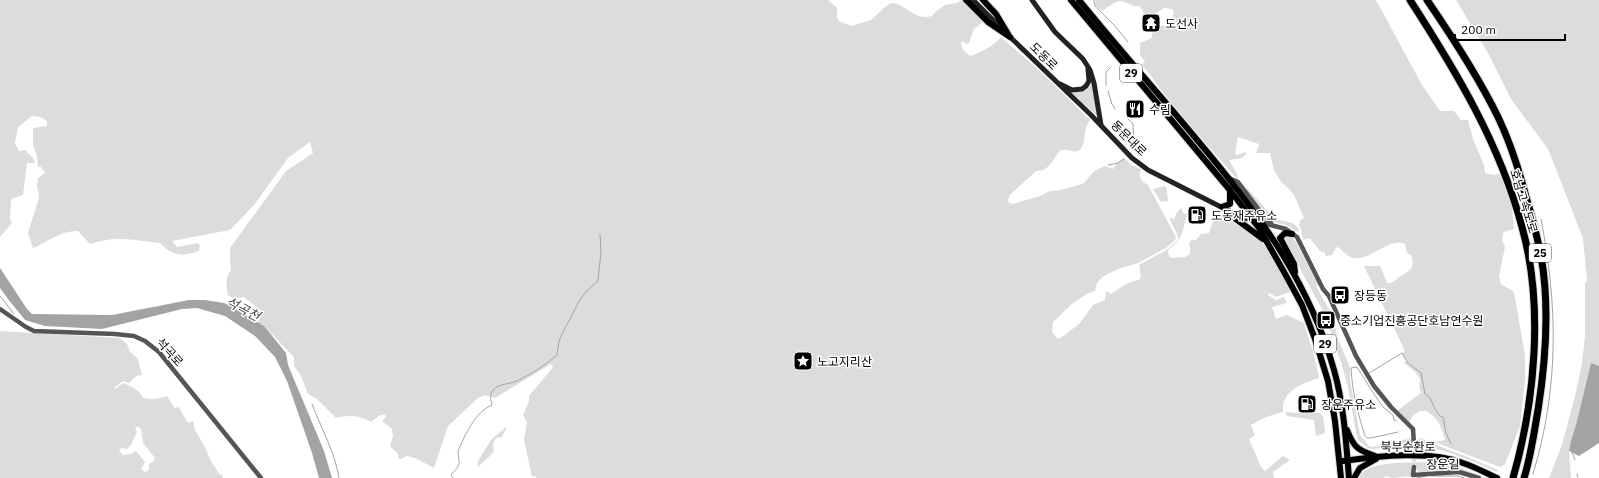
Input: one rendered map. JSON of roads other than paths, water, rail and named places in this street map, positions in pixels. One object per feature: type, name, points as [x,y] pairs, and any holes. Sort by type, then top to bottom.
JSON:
[{"type":"highway","points":[[1405,0],[1440,53],[1453,68]]},
{"type":"highway","name":"호남고속도로","points":[[1410,0],[1453,68],[1488,134],[1504,172],[1523,228],[1534,293],[1535,331],[1532,375],[1520,451],[1514,476]]},
{"type":"highway","name":"호남고속도로","points":[[1427,0],[1457,44],[1498,117],[1522,182],[1534,223],[1541,256],[1545,291],[1546,331],[1544,374],[1525,477]]},
{"type":"main road","points":[[966,0],[988,22],[1010,37]]},
{"type":"main road","name":"도동로","points":[[973,0],[1101,125]]},
{"type":"main road","points":[[983,0],[996,14],[1010,37]]},
{"type":"main road","name":"동문대로","points":[[1032,0],[1055,32],[1087,64],[1094,83],[1101,125],[1137,163],[1229,211],[1253,221],[1263,223]]},
{"type":"main road","name":"29","points":[[1071,0],[1092,28],[1229,189],[1266,241],[1302,305],[1315,339],[1328,381],[1335,421],[1341,478]]},
{"type":"main road","name":"29","points":[[1079,0],[1229,178],[1263,223],[1295,274],[1318,323],[1334,370],[1344,423],[1349,478]]},
{"type":"main road","points":[[1056,82],[1072,90],[1086,86],[1089,81],[1087,64]]},
{"type":"main road","points":[[1222,207],[1230,204],[1229,189]]},
{"type":"main road","points":[[1229,211],[1236,219],[1266,241]]},
{"type":"main road","points":[[1292,234],[1285,233],[1280,238],[1294,264],[1295,274]]},
{"type":"main road","points":[[1344,423],[1353,444],[1357,448],[1364,453],[1378,457]]},
{"type":"main road","points":[[1354,478],[1360,468],[1378,457]]},
{"type":"main road","name":"북부순환로","points":[[1339,462],[1378,457],[1439,457],[1463,462],[1497,478]]},
{"type":"street","points":[[1229,178],[1238,182],[1266,219],[1274,226]]},
{"type":"street","points":[[1263,223],[1286,229],[1300,242],[1323,289],[1329,296],[1356,356],[1374,386],[1391,407],[1413,429],[1414,444]]},
{"type":"street","name":"석곡로","points":[[0,309],[34,331],[114,334],[134,336],[146,341],[159,352],[261,478]]},
{"type":"street","name":"장운길","points":[[1414,467],[1413,475],[1458,472],[1479,478]]},
{"type":"waterway","points":[[1094,0],[1095,6],[1128,42]]},
{"type":"waterway","points":[[1106,85],[1106,72],[1111,67]]},
{"type":"waterway","points":[[1108,91],[1115,109]]},
{"type":"waterway","points":[[1128,119],[1133,124],[1134,149]]},
{"type":"waterway","points":[[1108,165],[1118,163],[1124,159]]},
{"type":"waterway","points":[[1533,474],[1542,442],[1548,410],[1553,347],[1551,284],[1541,219]]},
{"type":"waterway","points":[[453,478],[451,475],[459,464],[458,451],[467,431],[480,413],[492,405],[491,396],[493,390],[498,386],[517,381],[527,376],[557,355],[560,338],[577,305],[582,296],[598,281],[601,251],[600,235]]},
{"type":"waterway","points":[[0,296],[14,314]]},
{"type":"waterway","points":[[1369,373],[1402,353],[1407,362],[1421,373],[1425,394],[1430,398],[1440,416],[1443,417],[1446,433],[1451,444]]},
{"type":"waterway","points":[[1396,421],[1394,420],[1393,415],[1383,407],[1357,367],[1351,368],[1356,402],[1365,436],[1367,438],[1371,438],[1398,432]]},
{"type":"waterway","points":[[312,404],[331,449],[339,478]]},
{"type":"waterway","points":[[1572,452],[1575,460]]},
{"type":"waterway","points":[[1577,474],[1578,478]]},
{"type":"waterway","points":[[1417,478],[1426,476]]},
{"type":"waterway","points":[[1433,476],[1458,476],[1464,478]]},
{"type":"tunnel","points":[[1414,444],[1414,467]]},
{"type":"place","name":"도선사","points":[[1151,23]]},
{"type":"place","name":"수림","points":[[1135,109]]},
{"type":"place","name":"도동재주유소","points":[[1197,215]]},
{"type":"place","name":"장등동","points":[[1340,295]]},
{"type":"place","name":"중소기업진흥공단호남연수원","points":[[1326,320]]},
{"type":"place","name":"노고지리산","points":[[803,361]]},
{"type":"place","name":"장운주유소","points":[[1307,404]]},
{"type":"water label","name":"석곡천","points":[[243,309]]}]
